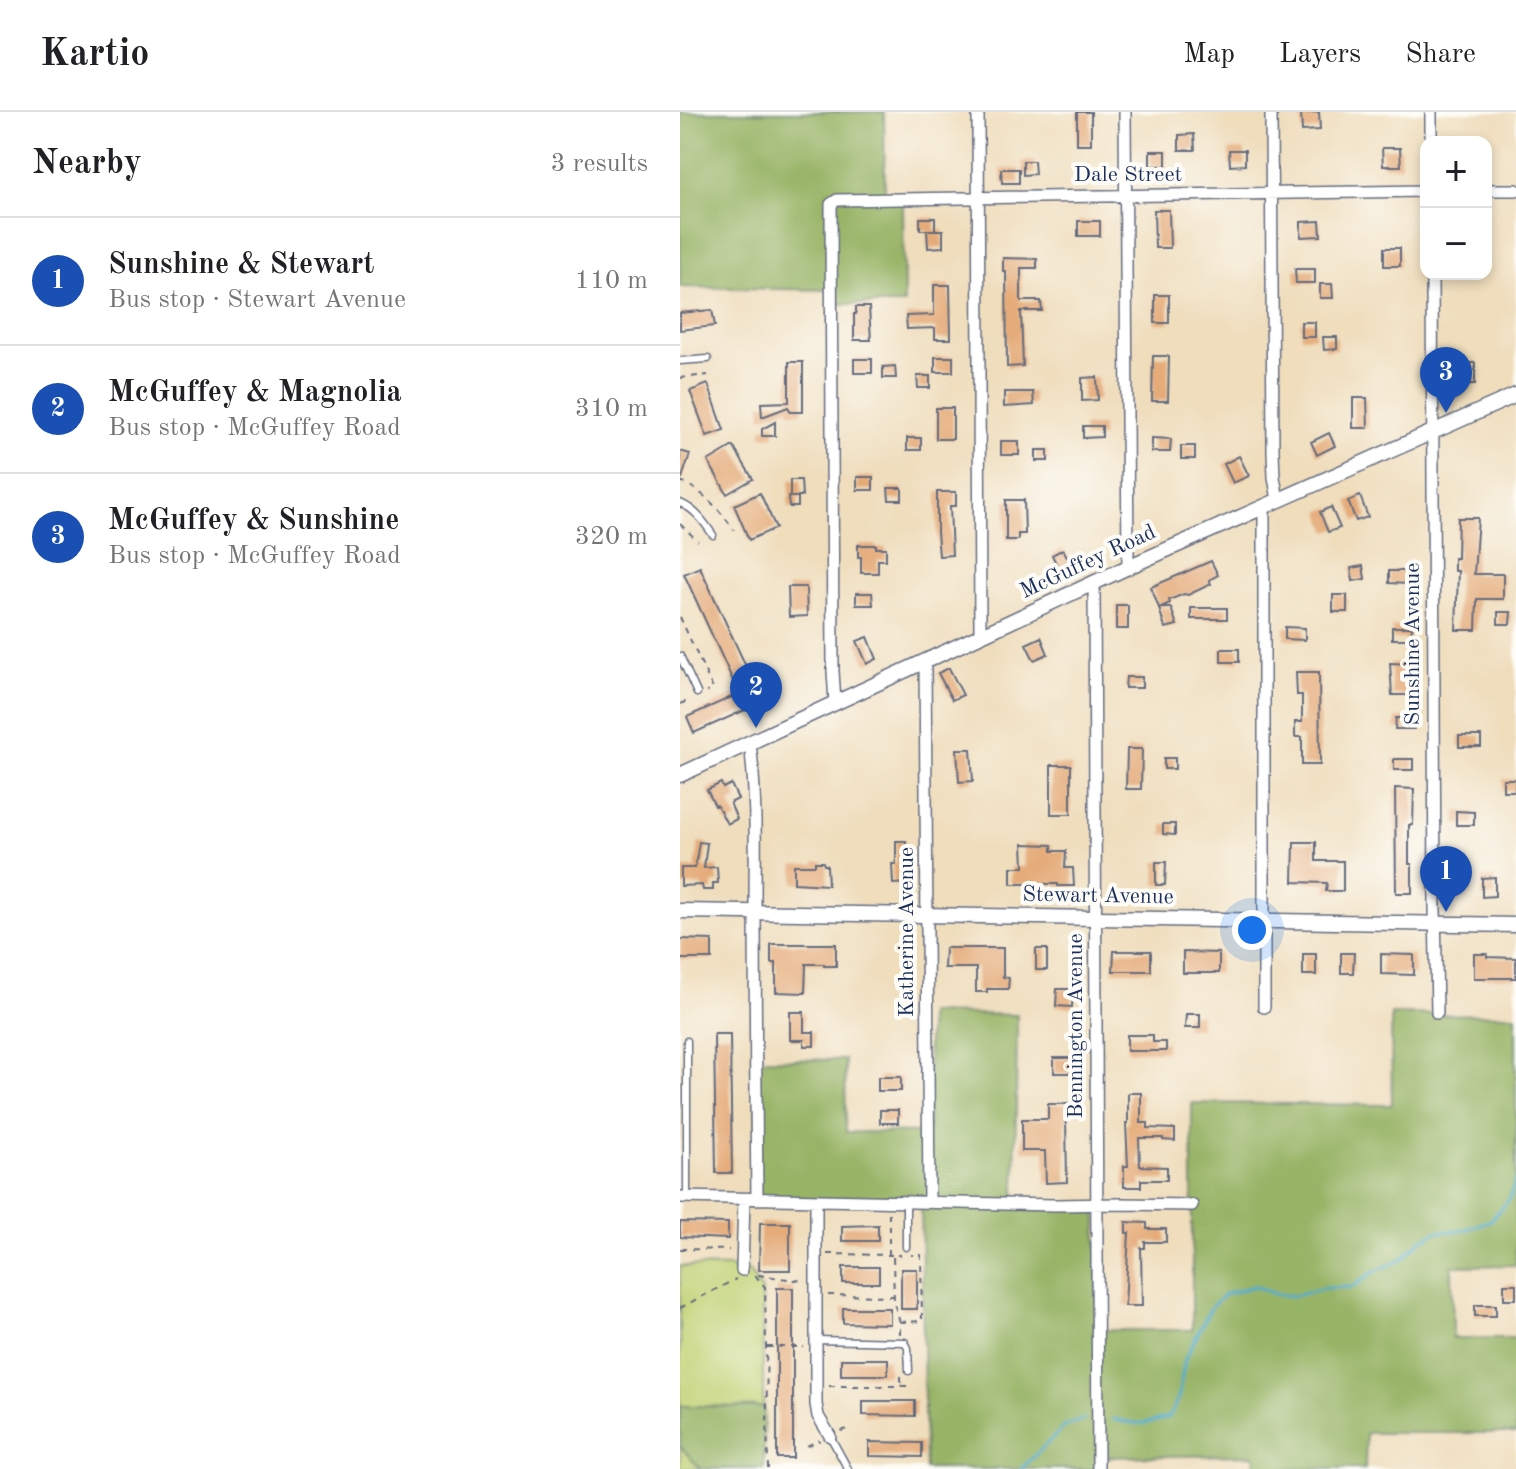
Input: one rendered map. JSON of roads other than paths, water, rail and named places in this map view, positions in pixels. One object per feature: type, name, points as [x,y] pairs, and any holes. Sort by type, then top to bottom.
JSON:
[{"type":"street","points":[[978,112],[980,636]]},
{"type":"street","points":[[1125,112],[1128,567]]},
{"type":"street","points":[[1271,112],[1273,451],[1278,500]]},
{"type":"street","points":[[1431,112],[1431,136]]},
{"type":"street","points":[[1492,190],[1516,190]]},
{"type":"street","name":"Dale Street","points":[[835,703],[831,204],[837,200],[1420,191]]},
{"type":"street","name":"Sunshine Avenue","points":[[1432,280],[1437,1013]]},
{"type":"street","name":"McGuffey Road","points":[[680,775],[1128,567],[1516,395]]},
{"type":"street","points":[[1264,507],[1264,1007]]},
{"type":"street","name":"Bennington Avenue","points":[[1094,583],[1098,1469]]},
{"type":"street","name":"Katherine Avenue","points":[[925,661],[929,1202]]},
{"type":"street","points":[[746,1269],[743,1251],[751,1199],[756,842],[750,743]]},
{"type":"street","name":"Stewart Avenue","points":[[680,911],[1516,925]]},
{"type":"street","points":[[683,1198],[1192,1205]]},
{"type":"street","points":[[816,1200],[816,1386],[818,1416],[830,1436]]},
{"type":"lane","points":[[680,361],[708,359]]},
{"type":"lane","points":[[680,503],[688,506],[713,535]]},
{"type":"lane","points":[[680,656],[697,695]]},
{"type":"lane","points":[[683,1198],[687,1041]]},
{"type":"lane","points":[[906,1202],[906,1247]]},
{"type":"lane","points":[[816,1343],[905,1342],[909,1371]]},
{"type":"lane","points":[[830,1436],[848,1469]]},
{"type":"waterway","points":[[1113,1419],[1141,1423],[1169,1417],[1178,1399],[1185,1359],[1211,1307],[1225,1294],[1254,1286],[1275,1294],[1294,1296],[1324,1288],[1353,1287],[1372,1273],[1401,1260],[1420,1241],[1436,1232],[1464,1230],[1491,1220],[1509,1200],[1516,1179]]},
{"type":"waterway","points":[[1021,1469],[1064,1427],[1085,1419]]},
{"type":"place","name":"McGuffey & Sunshine","points":[[1446,413]]},
{"type":"place","name":"McGuffey & Magnolia","points":[[756,728]]},
{"type":"place","name":"Sunshine & Stewart","points":[[1446,912]]}]
